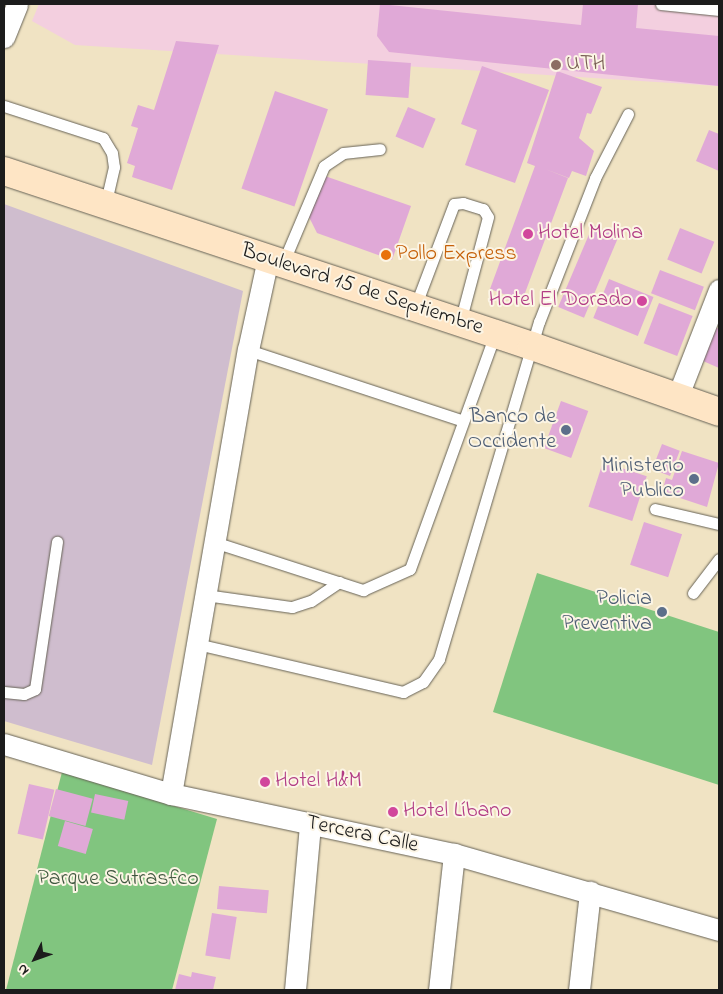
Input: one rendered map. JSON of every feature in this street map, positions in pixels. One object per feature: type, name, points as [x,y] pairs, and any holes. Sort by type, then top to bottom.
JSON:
[{"type":"street","points":[[4,37],[17,4]]},
{"type":"street","name":"Boulevard 15 de Septiembre","points":[[4,171],[532,346],[719,412]]},
{"type":"street","points":[[171,794],[248,350],[275,260]]},
{"type":"street","points":[[677,398],[719,290]]},
{"type":"street","name":"Tercera Calle","points":[[4,744],[171,794],[454,854],[719,930]]},
{"type":"street","points":[[295,990],[310,824]]},
{"type":"street","points":[[439,990],[454,854]]},
{"type":"street","points":[[579,990],[590,892]]},
{"type":"lane","points":[[661,4],[719,10]]},
{"type":"lane","points":[[4,106],[103,138],[112,153],[114,167],[105,205]]},
{"type":"lane","points":[[197,644],[402,692],[423,682],[439,659],[532,346],[595,178],[628,114]]},
{"type":"lane","points":[[275,260],[324,166],[343,153],[380,149]]},
{"type":"lane","points":[[415,307],[454,204],[463,203],[483,210],[488,217],[460,322]]},
{"type":"lane","points":[[214,542],[363,590],[410,569],[461,420],[495,334]]},
{"type":"lane","points":[[248,350],[461,420]]},
{"type":"lane","points":[[655,509],[719,524]]},
{"type":"lane","points":[[4,692],[24,694],[35,688],[57,542]]},
{"type":"lane","points":[[693,593],[719,559]]},
{"type":"lane","points":[[205,596],[292,607],[311,601],[339,582]]},
{"type":"shaded area","name":"UTH","points":[[39,4],[719,4],[719,86],[75,45],[32,21]]},
{"type":"shaded area","points":[[4,204],[243,291],[152,765],[4,721]]},
{"type":"green space","points":[[537,573],[719,632],[719,785],[493,712]]},
{"type":"green space","name":"Parque Sutrasfco","points":[[62,772],[217,819],[172,990],[6,990]]},
{"type":"building","points":[[380,4],[581,25],[583,4],[638,4],[636,28],[719,36],[719,86],[389,52],[377,36]]},
{"type":"building","points":[[176,41],[219,45],[172,190],[132,177],[135,166],[127,163],[138,128],[131,126],[138,105],[154,110]]},
{"type":"building","points":[[368,60],[411,63],[408,98],[366,95]]},
{"type":"building","points":[[482,66],[549,90],[515,183],[465,165],[477,130],[461,124]]},
{"type":"building","points":[[557,71],[602,87],[591,114],[587,113],[579,138],[594,151],[586,176],[572,171],[569,178],[545,169],[568,178],[522,301],[490,289],[535,166],[527,163]]},
{"type":"building","points":[[275,91],[328,109],[294,207],[241,188]]},
{"type":"building","points":[[408,107],[436,119],[423,148],[395,136]]},
{"type":"building","points":[[709,130],[719,134],[719,171],[696,161]]},
{"type":"building","points":[[322,175],[411,206],[392,260],[317,233],[308,215]]},
{"type":"building","name":"Hotel Molina","points":[[593,225],[619,236],[584,318],[558,307]]},
{"type":"building","points":[[680,228],[714,242],[702,273],[667,260]]},
{"type":"building","points":[[660,270],[704,287],[695,310],[651,293]]},
{"type":"building","points":[[609,279],[654,297],[638,336],[593,318]]},
{"type":"building","points":[[659,303],[693,316],[677,356],[644,343]]},
{"type":"building","points":[[713,326],[719,329],[719,368],[703,361]]},
{"type":"building","name":"Banco de Occidente","points":[[561,401],[588,411],[571,458],[544,448]]},
{"type":"building","points":[[662,444],[680,451],[670,476],[652,469]]},
{"type":"building","name":"Ministerio Publico","points":[[682,451],[719,463],[707,507],[662,492],[666,478],[672,480]]},
{"type":"building","points":[[603,462],[647,476],[632,521],[588,507]]},
{"type":"building","points":[[644,522],[682,534],[668,577],[630,565]]},
{"type":"building","points":[[29,784],[54,790],[43,840],[18,834]]},
{"type":"building","points":[[56,789],[93,799],[85,826],[49,816]]},
{"type":"building","points":[[95,794],[128,801],[124,820],[91,813]]},
{"type":"building","points":[[65,821],[93,829],[86,854],[58,846]]},
{"type":"building","points":[[219,886],[269,890],[267,913],[217,909]]},
{"type":"building","points":[[212,913],[237,917],[230,959],[205,955]]},
{"type":"building","points":[[192,972],[216,977],[213,990],[175,990],[179,974],[191,977]]},
{"type":"place","name":"UTH","points":[[556,65]]},
{"type":"place","name":"Hotel Molina","points":[[528,234]]},
{"type":"place","name":"Pollo Express","points":[[386,255]]},
{"type":"place","name":"Hotel El Dorado","points":[[642,301]]},
{"type":"place","name":"Banco de Occidente","points":[[566,430]]},
{"type":"place","name":"Ministerio Publico","points":[[694,479]]},
{"type":"place","name":"Policia Preventiva","points":[[662,612]]},
{"type":"place","name":"Hotel H&M","points":[[265,782]]},
{"type":"place","name":"Hotel Líbano","points":[[393,812]]}]
